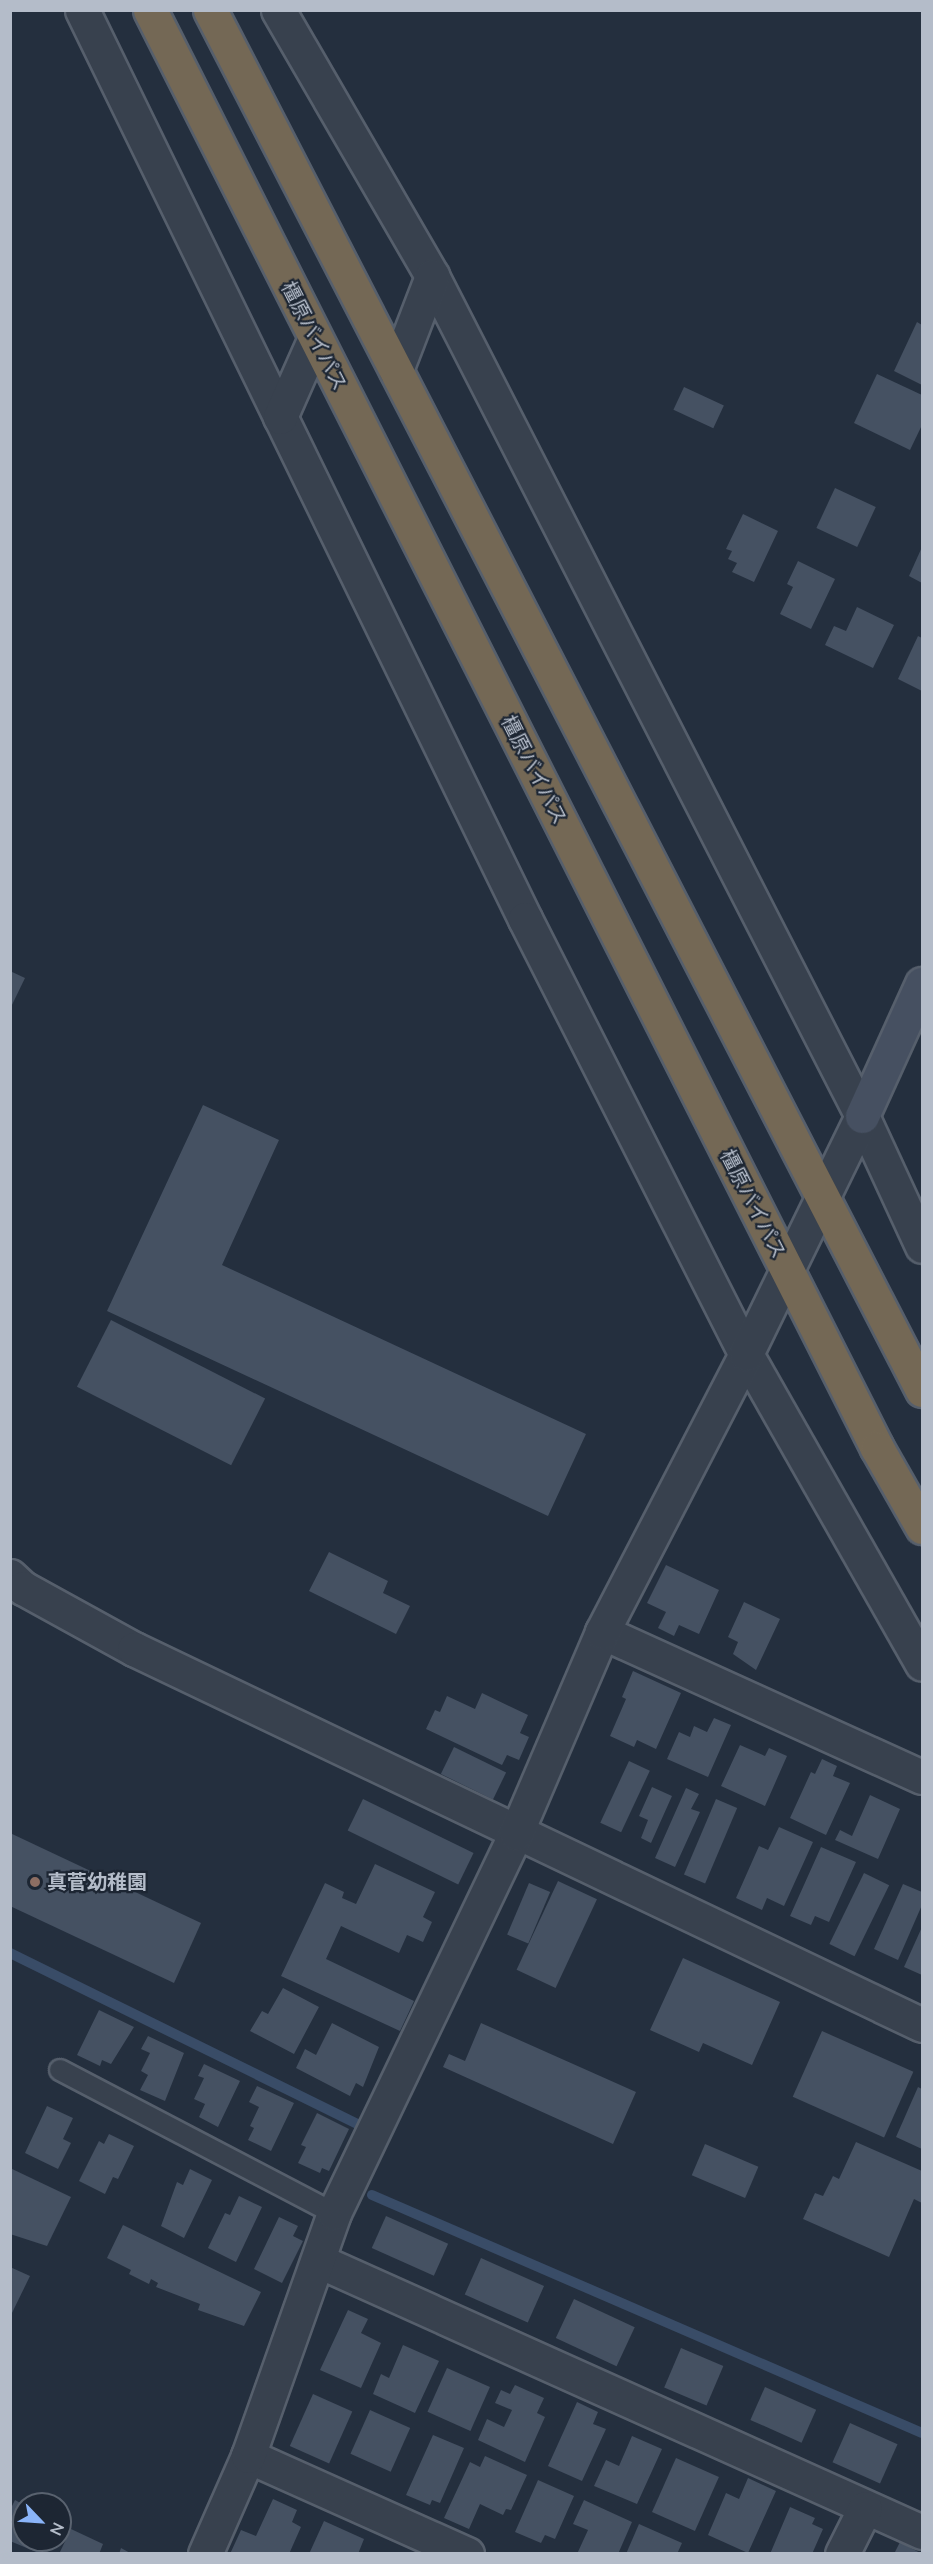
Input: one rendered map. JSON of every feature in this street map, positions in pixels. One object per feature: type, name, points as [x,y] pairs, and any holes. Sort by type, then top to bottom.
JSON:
[{"type":"highway","name":"橿原バイパス","points":[[150,10],[876,1448],[922,1527]]},
{"type":"highway","points":[[210,10],[922,1390]]},
{"type":"street","points":[[82,10],[525,919],[746,1354],[922,1664]]},
{"type":"street","points":[[278,10],[432,276],[862,1116],[922,1246]]},
{"type":"street","points":[[396,370],[432,276]]},
{"type":"street","points":[[280,417],[315,338]]},
{"type":"street","points":[[206,2553],[248,2456],[319,2261],[334,2212],[516,1833],[602,1632],[746,1354],[786,1269],[824,1197],[922,984]]},
{"type":"street","points":[[10,1576],[23,1588],[134,1649],[922,2025]]},
{"type":"street","points":[[602,1632],[922,1777]]},
{"type":"street","points":[[319,2261],[922,2532]]},
{"type":"street","points":[[248,2456],[467,2553]]},
{"type":"street","points":[[842,2553],[865,2508]]},
{"type":"lane","points":[[60,2070],[334,2212]]},
{"type":"building","points":[[917,322],[922,325],[922,385],[894,371]]},
{"type":"building","points":[[877,374],[922,395],[922,425],[910,450],[854,423]]},
{"type":"building","points":[[684,387],[724,406],[713,428],[673,410]]},
{"type":"building","points":[[835,488],[876,507],[857,547],[816,528]]},
{"type":"building","points":[[743,514],[778,531],[754,582],[732,572],[737,563],[728,559],[732,551],[726,549]]},
{"type":"building","points":[[922,547],[922,583],[909,576]]},
{"type":"building","points":[[798,561],[835,579],[811,629],[780,614],[793,587],[787,584]]},
{"type":"building","points":[[857,607],[894,625],[873,668],[825,645],[834,626],[846,631]]},
{"type":"building","points":[[918,636],[922,638],[922,691],[898,679]]},
{"type":"building","points":[[10,971],[25,978],[10,1009]]},
{"type":"building","points":[[203,1105],[279,1140],[222,1265],[586,1434],[548,1516],[107,1311]]},
{"type":"building","points":[[111,1320],[265,1399],[231,1465],[77,1387]]},
{"type":"building","points":[[329,1552],[388,1581],[383,1593],[410,1606],[396,1634],[309,1591]]},
{"type":"building","points":[[666,1565],[719,1590],[699,1634],[679,1625],[674,1636],[658,1628],[666,1612],[647,1603]]},
{"type":"building","points":[[744,1602],[780,1619],[756,1670],[733,1654],[738,1642],[728,1637]]},
{"type":"building","points":[[633,1671],[681,1693],[656,1749],[637,1740],[634,1747],[610,1736],[626,1699],[622,1697]]},
{"type":"building","points":[[482,1693],[528,1715],[520,1733],[529,1737],[519,1760],[507,1755],[502,1765],[426,1729],[435,1710],[440,1712],[447,1696],[475,1709]]},
{"type":"building","points":[[714,1718],[731,1725],[708,1777],[667,1759],[679,1732],[690,1737],[694,1726],[707,1732]]},
{"type":"building","points":[[740,1745],[765,1756],[769,1748],[787,1756],[765,1806],[721,1786]]},
{"type":"building","points":[[454,1747],[506,1772],[493,1799],[441,1774]]},
{"type":"building","points":[[822,1759],[837,1766],[833,1776],[850,1783],[826,1835],[790,1818],[811,1772],[815,1774]]},
{"type":"building","points":[[629,1761],[650,1771],[621,1832],[600,1823]]},
{"type":"building","points":[[652,1787],[672,1796],[651,1843],[641,1838],[648,1820],[639,1816]]},
{"type":"building","points":[[686,1788],[699,1794],[691,1809],[700,1812],[675,1867],[655,1858]]},
{"type":"building","points":[[870,1795],[900,1809],[878,1859],[835,1840],[840,1830],[852,1836]]},
{"type":"building","points":[[363,1799],[474,1853],[458,1884],[348,1830]]},
{"type":"building","points":[[716,1799],[737,1808],[705,1883],[684,1874]]},
{"type":"building","points":[[779,1827],[813,1842],[784,1906],[767,1898],[762,1910],[736,1898],[759,1846],[768,1850]]},
{"type":"building","points":[[10,1833],[201,1923],[174,1983],[10,1906]]},
{"type":"building","points":[[821,1847],[856,1862],[829,1922],[815,1916],[811,1925],[790,1916]]},
{"type":"building","points":[[375,1864],[435,1892],[423,1917],[432,1922],[423,1942],[407,1935],[399,1953],[341,1926],[326,1959],[414,2001],[400,2031],[281,1976],[325,1883],[344,1892],[342,1898],[356,1904]]},
{"type":"building","points":[[864,1873],[889,1885],[855,1956],[829,1944]]},
{"type":"building","points":[[558,1881],[597,1899],[556,1988],[517,1970]]},
{"type":"building","points":[[529,1883],[550,1892],[528,1944],[507,1935]]},
{"type":"building","points":[[903,1884],[922,1892],[922,1905],[898,1960],[874,1949]]},
{"type":"building","points":[[922,1927],[922,1975],[904,1967]]},
{"type":"building","points":[[683,1958],[780,2002],[752,2065],[703,2043],[699,2052],[650,2030]]},
{"type":"building","points":[[283,1988],[319,2007],[294,2054],[250,2031],[262,2011],[268,2014]]},
{"type":"building","points":[[99,2010],[134,2027],[111,2064],[102,2060],[100,2066],[77,2055]]},
{"type":"building","points":[[332,2023],[379,2047],[363,2087],[356,2083],[350,2096],[296,2068],[305,2049],[316,2055]]},
{"type":"building","points":[[481,2023],[636,2092],[613,2144],[443,2067],[449,2054],[465,2061]]},
{"type":"building","points":[[822,2031],[913,2072],[884,2137],[793,2097]]},
{"type":"building","points":[[148,2036],[184,2053],[165,2101],[140,2090],[148,2075],[141,2071],[150,2053],[141,2049]]},
{"type":"building","points":[[204,2064],[240,2081],[218,2127],[199,2117],[205,2104],[194,2099],[204,2078],[198,2076]]},
{"type":"building","points":[[257,2086],[294,2103],[271,2151],[248,2140],[254,2128],[250,2126],[259,2107],[249,2102]]},
{"type":"building","points":[[918,2087],[922,2089],[922,2149],[896,2137]]},
{"type":"building","points":[[47,2106],[73,2118],[63,2139],[71,2143],[58,2169],[25,2153]]},
{"type":"building","points":[[317,2113],[349,2129],[329,2171],[322,2168],[320,2173],[298,2163],[306,2147],[301,2145]]},
{"type":"building","points":[[109,2134],[134,2146],[118,2179],[113,2177],[105,2194],[79,2181],[99,2141],[104,2144]]},
{"type":"building","points":[[856,2142],[922,2171],[922,2203],[914,2199],[889,2257],[803,2219],[815,2193],[823,2196],[833,2176],[839,2179]]},
{"type":"building","points":[[705,2144],[758,2167],[745,2198],[692,2175]]},
{"type":"building","points":[[10,2168],[71,2197],[47,2246],[10,2234]]},
{"type":"building","points":[[190,2169],[212,2180],[184,2238],[161,2226],[177,2182],[183,2185]]},
{"type":"building","points":[[239,2196],[262,2207],[236,2262],[208,2248],[225,2213],[230,2215]]},
{"type":"building","points":[[386,2216],[448,2244],[434,2276],[372,2248]]},
{"type":"building","points":[[279,2217],[298,2226],[293,2236],[303,2241],[282,2283],[254,2269]]},
{"type":"building","points":[[123,2225],[261,2292],[244,2326],[198,2310],[200,2304],[156,2287],[158,2283],[151,2279],[149,2284],[129,2274],[131,2270],[107,2258]]},
{"type":"building","points":[[481,2258],[544,2286],[528,2323],[465,2295]]},
{"type":"building","points":[[10,2267],[30,2276],[10,2317]]},
{"type":"building","points":[[574,2299],[635,2327],[617,2366],[556,2338]]},
{"type":"building","points":[[348,2310],[368,2319],[361,2333],[381,2343],[361,2388],[320,2370]]},
{"type":"building","points":[[403,2345],[439,2361],[415,2413],[373,2394],[381,2374],[389,2378]]},
{"type":"building","points":[[681,2348],[723,2366],[707,2406],[664,2388]]},
{"type":"building","points":[[447,2368],[490,2387],[470,2431],[427,2412]]},
{"type":"building","points":[[515,2385],[544,2398],[537,2413],[545,2417],[525,2462],[478,2440],[487,2419],[504,2427],[512,2410],[495,2403],[501,2390],[510,2394]]},
{"type":"building","points":[[765,2387],[816,2410],[802,2443],[750,2420]]},
{"type":"building","points":[[313,2394],[352,2411],[329,2464],[290,2446]]},
{"type":"building","points":[[577,2402],[598,2412],[593,2424],[606,2429],[582,2481],[548,2466]]},
{"type":"building","points":[[370,2410],[410,2428],[391,2472],[350,2454]]},
{"type":"building","points":[[850,2423],[898,2444],[880,2483],[833,2462]]},
{"type":"building","points":[[433,2435],[464,2448],[440,2503],[432,2500],[430,2505],[406,2495]]},
{"type":"building","points":[[632,2436],[662,2449],[637,2504],[594,2486],[606,2460],[619,2466]]},
{"type":"building","points":[[485,2456],[527,2475],[511,2510],[506,2509],[503,2515],[480,2504],[469,2529],[444,2518],[470,2462],[480,2467]]},
{"type":"building","points":[[676,2458],[719,2477],[695,2531],[652,2512]]},
{"type":"building","points":[[748,2478],[776,2491],[748,2553],[708,2535],[726,2493],[739,2499]]},
{"type":"building","points":[[538,2480],[574,2496],[555,2539],[545,2535],[541,2543],[515,2532]]},
{"type":"building","points":[[273,2499],[297,2510],[292,2522],[301,2527],[289,2554],[230,2554],[241,2530],[256,2536]]},
{"type":"building","points":[[584,2500],[632,2522],[618,2554],[577,2554],[588,2530],[573,2524]]},
{"type":"building","points":[[12,2506],[12,2542],[10,2541]]},
{"type":"building","points":[[790,2507],[815,2518],[812,2524],[823,2529],[812,2554],[770,2554]]},
{"type":"building","points":[[324,2521],[364,2539],[358,2554],[309,2554]]},
{"type":"building","points":[[639,2524],[682,2543],[677,2554],[626,2554]]},
{"type":"building","points":[[72,2529],[103,2544],[99,2554],[59,2554],[60,2552],[72,2552]]},
{"type":"building","points":[[900,2542],[922,2554],[894,2554]]},
{"type":"building","points":[[121,2548],[132,2554],[119,2554]]},
{"type":"waterway","points":[[10,1953],[356,2123]]},
{"type":"waterway","points":[[372,2195],[922,2433]]},
{"type":"place","name":"真菅幼稚園","points":[[35,1882]]}]
